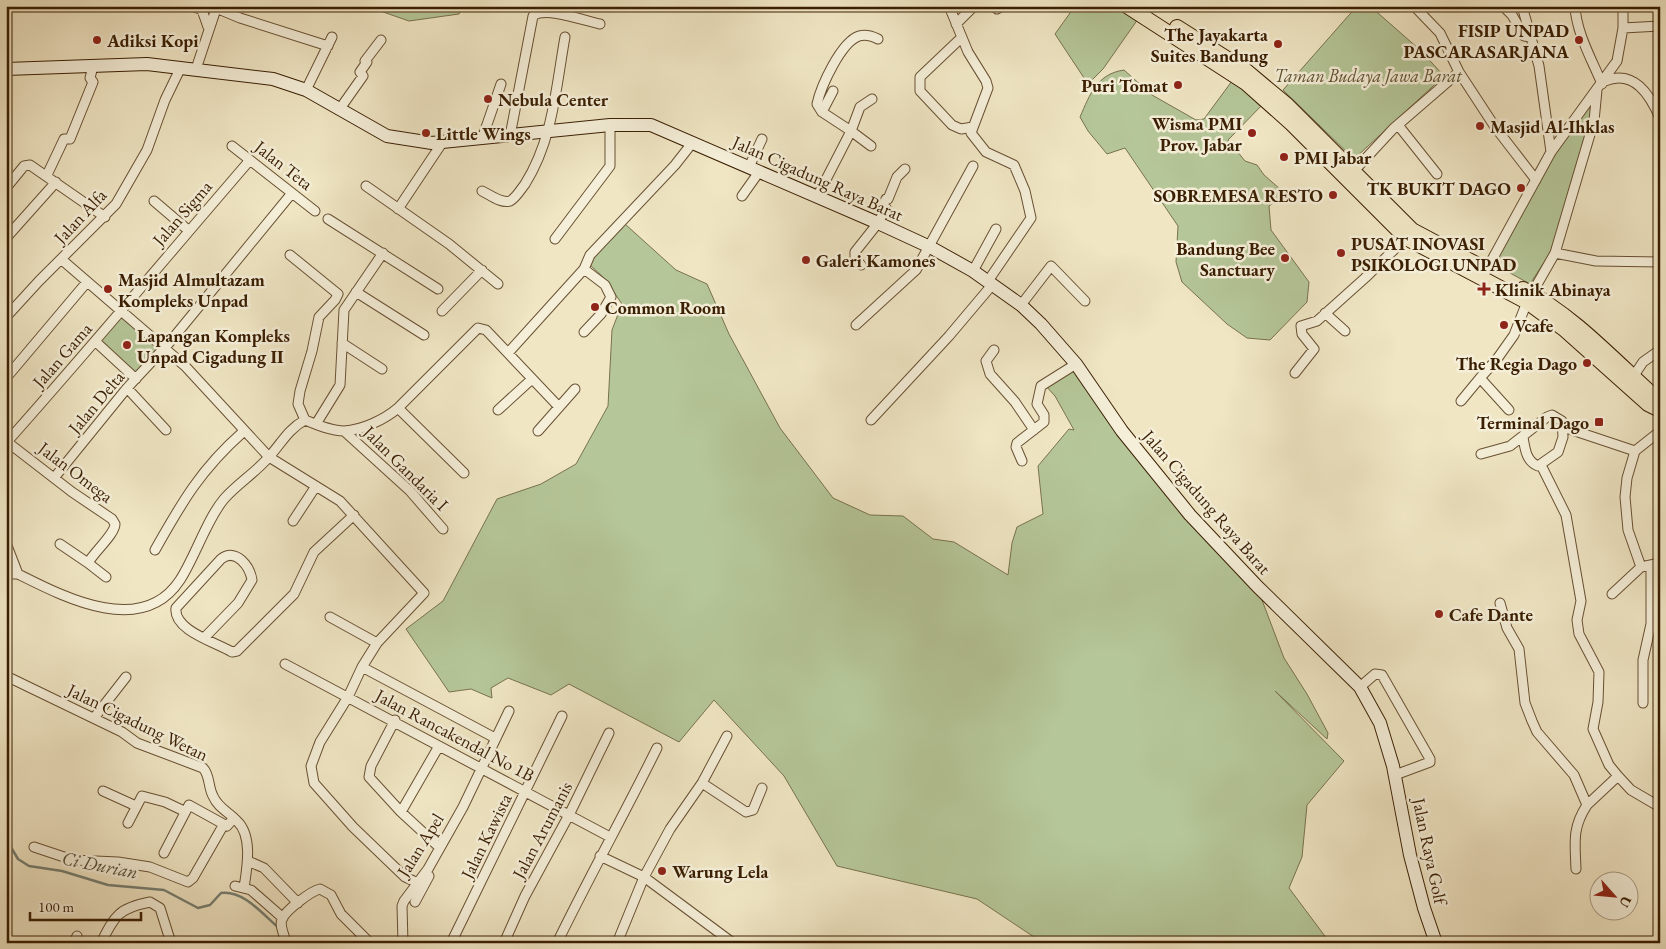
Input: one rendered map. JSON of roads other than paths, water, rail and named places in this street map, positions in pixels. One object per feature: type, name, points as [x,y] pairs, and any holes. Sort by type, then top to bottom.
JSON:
[{"type":"main road","points":[[1127,6],[1144,9],[1238,77],[1412,230],[1484,274]]},
{"type":"main road","points":[[1350,175],[1406,238],[1484,274],[1564,315],[1659,402]]},
{"type":"main road","points":[[1529,298],[1648,404],[1659,402]]},
{"type":"street","points":[[192,6],[202,10],[208,27]]},
{"type":"street","points":[[871,420],[949,336],[990,283],[1031,218],[1025,191],[1014,165],[986,152],[971,132],[988,88],[986,81],[961,38],[949,6]]},
{"type":"street","points":[[956,24],[974,6]]},
{"type":"street","points":[[993,6],[997,9],[1002,6]]},
{"type":"street","points":[[1414,6],[1440,33],[1459,72],[1495,127],[1536,180]]},
{"type":"street","points":[[1503,6],[1512,15],[1524,36],[1530,37]]},
{"type":"street","points":[[1522,6],[1539,66],[1551,152]]},
{"type":"street","points":[[1461,401],[1498,359],[1514,335],[1529,298],[1555,253],[1562,234],[1594,121],[1601,85],[1586,49],[1575,14],[1575,6]]},
{"type":"street","points":[[1484,274],[1551,152],[1617,61],[1624,28],[1623,6]]},
{"type":"street","points":[[196,69],[208,27],[217,7],[240,18],[328,46]]},
{"type":"street","points":[[510,136],[533,16],[539,13],[557,14],[600,24]]},
{"type":"street","points":[[1624,28],[1660,26]]},
{"type":"street","points":[[871,146],[822,112],[817,104],[820,91],[844,46],[859,36],[869,35],[878,39]]},
{"type":"street","points":[[306,90],[332,37]]},
{"type":"street","points":[[482,190],[504,202],[514,198],[537,164],[548,132],[565,37]]},
{"type":"street","points":[[961,38],[920,76],[919,84],[920,91],[952,125],[962,129],[973,127]]},
{"type":"street","points":[[339,110],[363,76],[360,72],[367,62],[365,61],[381,40]]},
{"type":"street","name":"Jalan Cigadung Raya Barat","points":[[6,69],[147,64],[273,79],[306,90],[387,136],[408,141],[442,143],[610,125],[651,124],[878,223],[930,248],[973,270],[1021,305],[1076,364],[1122,431],[1190,515],[1257,586],[1360,687],[1380,723],[1394,771]]},
{"type":"street","points":[[47,175],[64,139],[70,140],[75,130],[93,82],[90,78],[93,66]]},
{"type":"street","name":"Jalan Alfa","points":[[6,317],[116,204],[147,150],[165,100],[181,67]]},
{"type":"street","points":[[1350,175],[1398,125],[1459,72]]},
{"type":"street","points":[[1601,85],[1620,77],[1638,85],[1650,99],[1660,118]]},
{"type":"street","points":[[482,139],[501,84]]},
{"type":"street","points":[[822,112],[833,91]]},
{"type":"street","points":[[817,197],[851,131],[860,107],[872,99]]},
{"type":"street","points":[[555,239],[610,166],[610,125]]},
{"type":"street","points":[[1398,125],[1437,174]]},
{"type":"street","points":[[742,196],[754,170],[762,139]]},
{"type":"street","points":[[508,353],[584,269],[590,255],[675,165],[692,142]]},
{"type":"street","points":[[398,209],[442,143]]},
{"type":"street","name":"Jalan Teta","points":[[232,146],[315,211]]},
{"type":"street","name":"Jalan Sigma","points":[[122,311],[188,230],[250,160]]},
{"type":"street","points":[[7,187],[26,164],[47,175],[105,217]]},
{"type":"street","points":[[856,325],[916,270],[930,248],[973,166]]},
{"type":"street","points":[[861,265],[855,258],[855,252],[878,223],[886,208],[883,206],[897,177],[905,169]]},
{"type":"street","points":[[6,238],[56,182]]},
{"type":"street","points":[[366,186],[482,270],[498,284]]},
{"type":"street","name":"Jalan Delta","points":[[54,478],[127,388],[164,348],[292,193]]},
{"type":"street","points":[[154,201],[188,230]]},
{"type":"street","points":[[328,219],[438,289]]},
{"type":"street","points":[[973,270],[996,229]]},
{"type":"street","points":[[1295,373],[1314,349],[1302,334],[1301,326],[1317,321],[1406,238]]},
{"type":"street","points":[[316,424],[340,385],[344,310],[383,253]]},
{"type":"street","points":[[1555,253],[1596,261],[1660,262]]},
{"type":"street","points":[[290,255],[338,294],[335,300],[319,317],[312,352],[300,391],[298,404],[306,420],[344,431],[383,419],[398,408],[478,328],[486,330],[559,407]]},
{"type":"street","points":[[61,259],[195,377],[243,432],[269,457],[340,501],[424,593],[377,642],[311,761],[314,783],[379,852],[405,877],[418,884]]},
{"type":"street","points":[[1021,305],[1051,266],[1085,301]]},
{"type":"street","points":[[584,269],[604,285],[611,297],[601,314],[584,332]]},
{"type":"street","points":[[442,311],[482,270]]},
{"type":"street","points":[[6,378],[87,282]]},
{"type":"street","points":[[356,292],[424,335]]},
{"type":"street","name":"Jalan Gama","points":[[7,442],[122,311]]},
{"type":"street","points":[[1325,314],[1345,331]]},
{"type":"street","points":[[96,342],[136,379]]},
{"type":"street","points":[[342,343],[382,369]]},
{"type":"street","points":[[994,350],[986,361],[990,374],[1015,402],[1034,430]]},
{"type":"street","points":[[1633,377],[1643,362],[1660,350]]},
{"type":"street","points":[[1022,461],[1016,445],[1044,419],[1037,404],[1041,386],[1076,364]]},
{"type":"street","points":[[1480,378],[1509,410]]},
{"type":"street","points":[[498,410],[532,379]]},
{"type":"street","points":[[127,388],[166,430]]},
{"type":"street","points":[[538,431],[575,388]]},
{"type":"street","points":[[398,408],[464,473]]},
{"type":"street","points":[[1481,454],[1510,446],[1552,415],[1562,421],[1563,427],[1558,452],[1541,464],[1532,464],[1528,458],[1523,437]]},
{"type":"street","points":[[6,574],[18,574],[67,598],[92,606],[124,610],[152,605],[169,593],[180,580],[224,500],[269,457],[288,433],[306,420]]},
{"type":"street","points":[[1563,427],[1635,451]]},
{"type":"street","name":"Jalan Gandaria I","points":[[344,431],[410,491],[443,529]]},
{"type":"street","points":[[1641,567],[1632,545],[1626,514],[1627,478],[1635,451],[1659,431]]},
{"type":"street","points":[[154,550],[177,510],[205,469],[243,432]]},
{"type":"street","name":"Jalan Omega","points":[[7,442],[107,515],[115,524],[114,532],[99,546],[88,563]]},
{"type":"street","points":[[1541,464],[1566,515],[1581,601],[1577,620],[1579,634],[1598,672],[1598,702],[1594,729],[1610,765],[1618,776],[1630,790],[1660,807]]},
{"type":"street","points":[[292,521],[316,486]]},
{"type":"street","points":[[205,637],[238,603],[252,580],[251,570],[242,560],[234,556],[225,556],[221,559],[176,608],[176,618],[181,624],[232,652],[240,651],[294,594],[314,552],[354,515]]},
{"type":"street","points":[[6,544],[18,574]]},
{"type":"street","points":[[60,544],[106,577]]},
{"type":"street","points":[[1612,594],[1641,567],[1655,564],[1651,624],[1643,660],[1643,703]]},
{"type":"street","points":[[1500,603],[1507,628],[1519,649],[1525,703],[1532,722],[1537,732],[1574,775],[1587,805]]},
{"type":"street","points":[[330,617],[377,642]]},
{"type":"street","name":"Jalan Rancakendal No 1B","points":[[285,664],[395,720],[439,746],[610,837]]},
{"type":"street","points":[[362,667],[495,738]]},
{"type":"street","points":[[1360,687],[1375,674],[1382,675],[1430,759],[1430,762],[1394,771]]},
{"type":"street","name":"Jalan Cigadung Wetan","points":[[6,676],[94,718],[123,733],[137,743],[203,768],[207,772],[215,800],[234,818]]},
{"type":"street","points":[[94,718],[126,677]]},
{"type":"street","name":"Jalan Apel","points":[[403,943],[402,906],[428,870],[482,768],[509,711]]},
{"type":"street","name":"Jalan Kawista","points":[[451,943],[562,716]]},
{"type":"street","points":[[395,720],[371,766],[369,777],[401,812],[439,848]]},
{"type":"street","name":"Jalan Arumanis","points":[[504,943],[609,732]]},
{"type":"street","points":[[617,943],[644,878],[670,829],[702,783],[727,736]]},
{"type":"street","points":[[401,812],[439,746]]},
{"type":"street","points":[[557,943],[657,748]]},
{"type":"street","name":"Jalan Raya Golf","points":[[1394,771],[1410,855],[1424,908],[1436,943]]},
{"type":"street","points":[[1576,868],[1574,832],[1577,820],[1587,805],[1618,776]]},
{"type":"street","points":[[702,783],[746,812],[753,810],[762,788]]},
{"type":"street","points":[[103,791],[136,806]]},
{"type":"street","points":[[128,823],[136,806],[144,796],[184,811]]},
{"type":"street","points":[[164,853],[187,807],[191,805],[230,826],[234,818],[243,830],[248,861],[240,887],[258,895],[282,919],[285,938]]},
{"type":"street","points":[[34,847],[73,860],[118,862],[150,867],[188,882],[193,878],[224,824]]},
{"type":"street","points":[[600,856],[644,878],[733,943]]},
{"type":"street","points":[[248,861],[264,868],[298,903]]},
{"type":"street","points":[[415,902],[429,875],[428,870]]},
{"type":"street","points":[[282,919],[298,903],[316,890],[326,890],[331,895],[341,914],[370,943]]},
{"type":"street","points":[[101,943],[117,914],[124,909],[150,902],[160,908],[172,943]]},
{"type":"waterway","name":"Ci Durian","points":[[6,839],[18,859],[29,866],[62,871],[108,885],[164,890],[198,908],[210,905],[221,893],[238,895],[253,904],[279,928]]},
{"type":"waterway","name":"Ci Durian","points":[[287,935],[294,943]]},
{"type":"place","name":"Adiksi Kopi","points":[[97,40]]},
{"type":"place","name":"FISIP UNPAD PASCARASARJANA","points":[[1579,40]]},
{"type":"place","name":"The Jayakarta Suites Bandung","points":[[1278,44]]},
{"type":"place","name":"Puri Tomat","points":[[1178,85]]},
{"type":"place","name":"Nebula Center","points":[[488,99]]},
{"type":"place","name":"Masjid Al-Ihklas","points":[[1480,126]]},
{"type":"place","name":"Little Wings","points":[[426,133]]},
{"type":"place","name":"Wisma PMI Prov. Jabar","points":[[1252,133]]},
{"type":"place","name":"PMI Jabar","points":[[1284,157]]},
{"type":"place","name":"TK BUKIT DAGO","points":[[1521,188]]},
{"type":"place","name":"SOBREMESA RESTO","points":[[1333,195]]},
{"type":"place","name":"PUSAT INOVASI PSIKOLOGI UNPAD","points":[[1341,253]]},
{"type":"place","name":"Bandung Bee Sanctuary","points":[[1285,258]]},
{"type":"place","name":"Galeri Kamones","points":[[806,260]]},
{"type":"place","name":"Masjid Almultazam Kompleks Unpad","points":[[108,289]]},
{"type":"place","name":"Klinik Abinaya","points":[[1484,289]]},
{"type":"place","name":"Common Room","points":[[595,307]]},
{"type":"place","name":"Vcafe","points":[[1504,325]]},
{"type":"place","name":"Lapangan Kompleks Unpad Cigadung II","points":[[127,345]]},
{"type":"place","name":"The Regia Dago","points":[[1587,363]]},
{"type":"place","name":"Terminal Dago","points":[[1599,422]]},
{"type":"place","name":"Cafe Dante","points":[[1439,614]]},
{"type":"place","name":"Warung Lela","points":[[662,871]]},
{"type":"park label","name":"Taman Budaya Jawa Barat","points":[[1368,75]]}]
